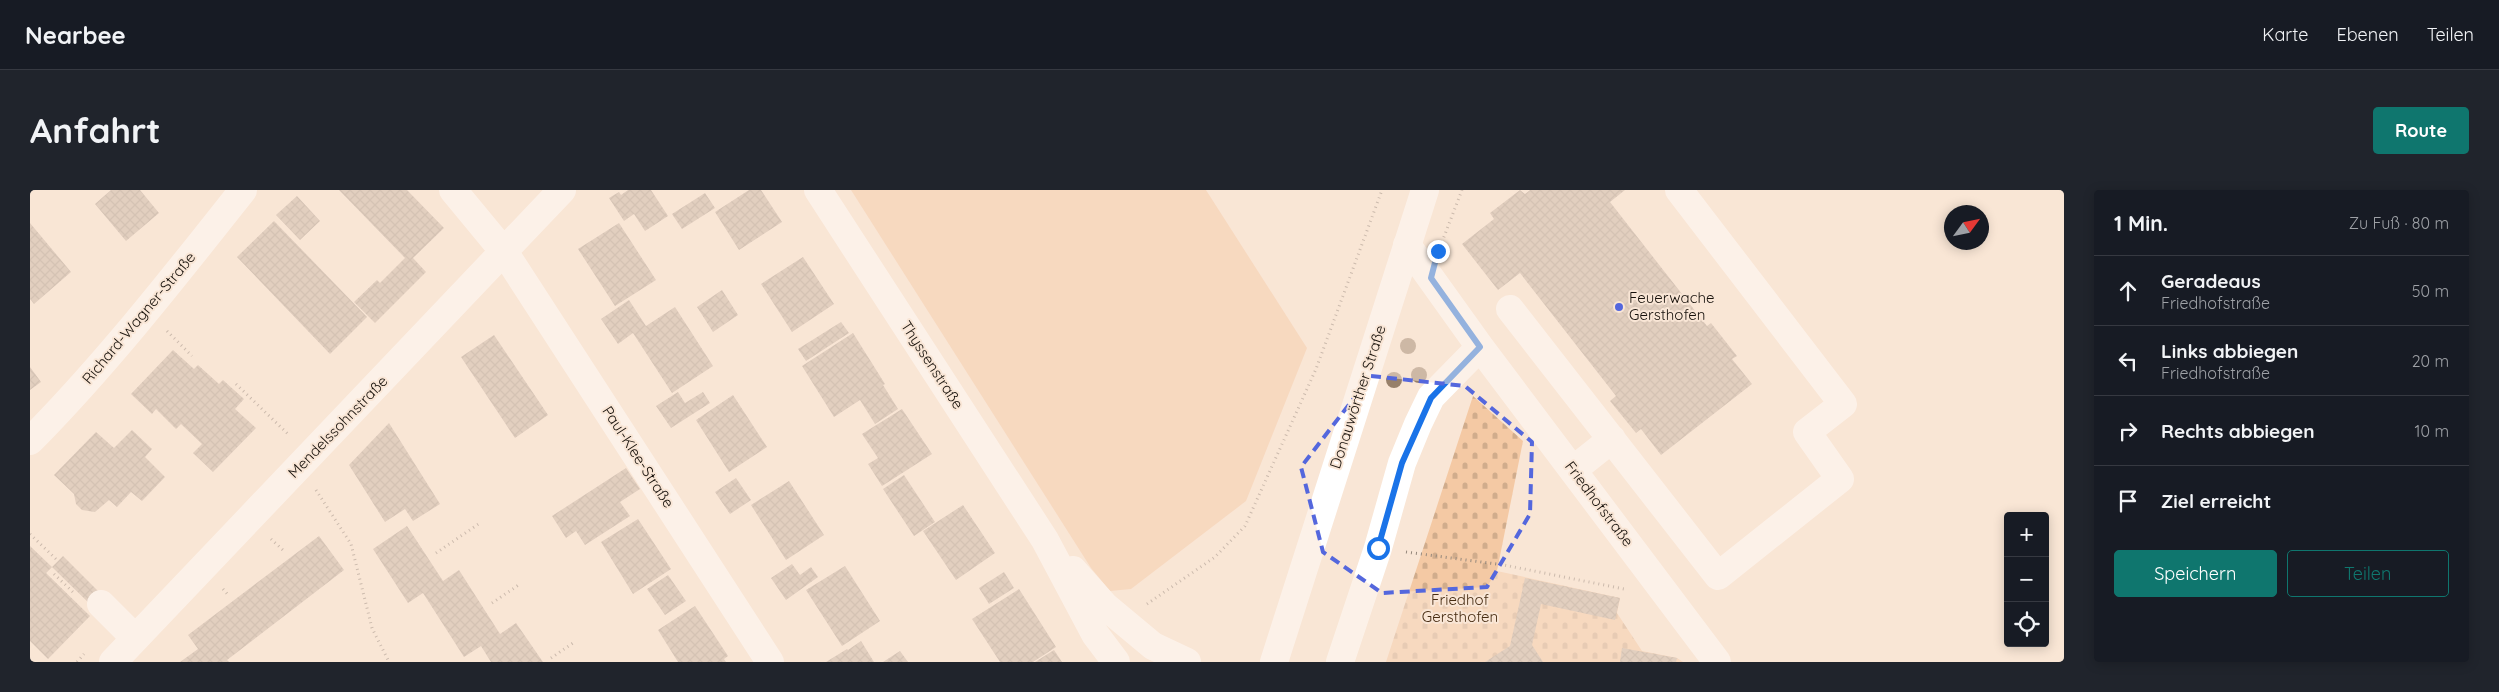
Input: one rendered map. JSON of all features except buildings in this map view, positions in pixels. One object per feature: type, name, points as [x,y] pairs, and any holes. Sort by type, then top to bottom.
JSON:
[{"type":"street","name":"Richard-Wagner-Straße","points":[[30,442],[77,393],[147,312],[243,190]]},
{"type":"street","points":[[453,190],[505,252]]},
{"type":"street","name":"Mendelssohnstraße","points":[[113,662],[562,190]]},
{"type":"street","name":"Thyssenstraße","points":[[818,190],[1045,540],[1095,634],[1116,662]]},
{"type":"street","name":"Donauwörther Straße","points":[[1274,662],[1425,190]]},
{"type":"street","points":[[1510,309],[1718,576],[1840,479],[1807,432],[1843,404],[1679,190]]},
{"type":"street","name":"Friedhofstraße","points":[[1406,245],[1614,537],[1669,598],[1717,662]]},
{"type":"street","name":"Paul-Klee-Straße","points":[[505,252],[770,662]]},
{"type":"street","points":[[1340,662],[1378,548],[1402,463],[1431,398],[1480,347]]},
{"type":"street","points":[[1566,469],[1612,439]]},
{"type":"street","name":"Thyssenstraße","points":[[1045,540],[1105,606],[1153,646],[1187,662]]},
{"type":"street","points":[[101,604],[135,638]]},
{"type":"path","points":[[1121,619],[1168,591],[1207,562],[1245,526],[1316,369],[1382,190]]},
{"type":"path","points":[[1431,278],[1438,251],[1462,190]]},
{"type":"path","points":[[147,312],[192,356]]},
{"type":"path","points":[[236,384],[297,442],[319,446]]},
{"type":"path","points":[[314,487],[352,544],[372,628],[390,662]]},
{"type":"path","points":[[436,553],[480,523]]},
{"type":"path","points":[[30,534],[57,560]]},
{"type":"path","points":[[267,535],[285,552]]},
{"type":"path","points":[[1378,548],[1504,565],[1669,598]]},
{"type":"path","points":[[492,603],[520,584]]},
{"type":"path","points":[[551,658],[573,643]]},
{"type":"highlighted area","points":[[1371,376],[1465,386],[1532,442],[1530,514],[1487,587],[1382,593],[1323,552],[1301,467]]},
{"type":"green space","points":[[851,190],[1206,190],[1307,348],[1246,501],[1131,589],[1110,591],[1091,568]]},
{"type":"green space","name":"Friedhof Gersthofen","points":[[1473,396],[1523,441],[1497,571],[1620,598],[1617,613],[1642,651],[1677,658],[1683,662],[1386,662]]},
{"type":"place","name":"Feuerwache Gersthofen","points":[[1619,307]]},
{"type":"route","points":[[1378,548],[1402,463],[1431,398],[1448,378],[1480,347],[1431,278],[1438,251]]}]
